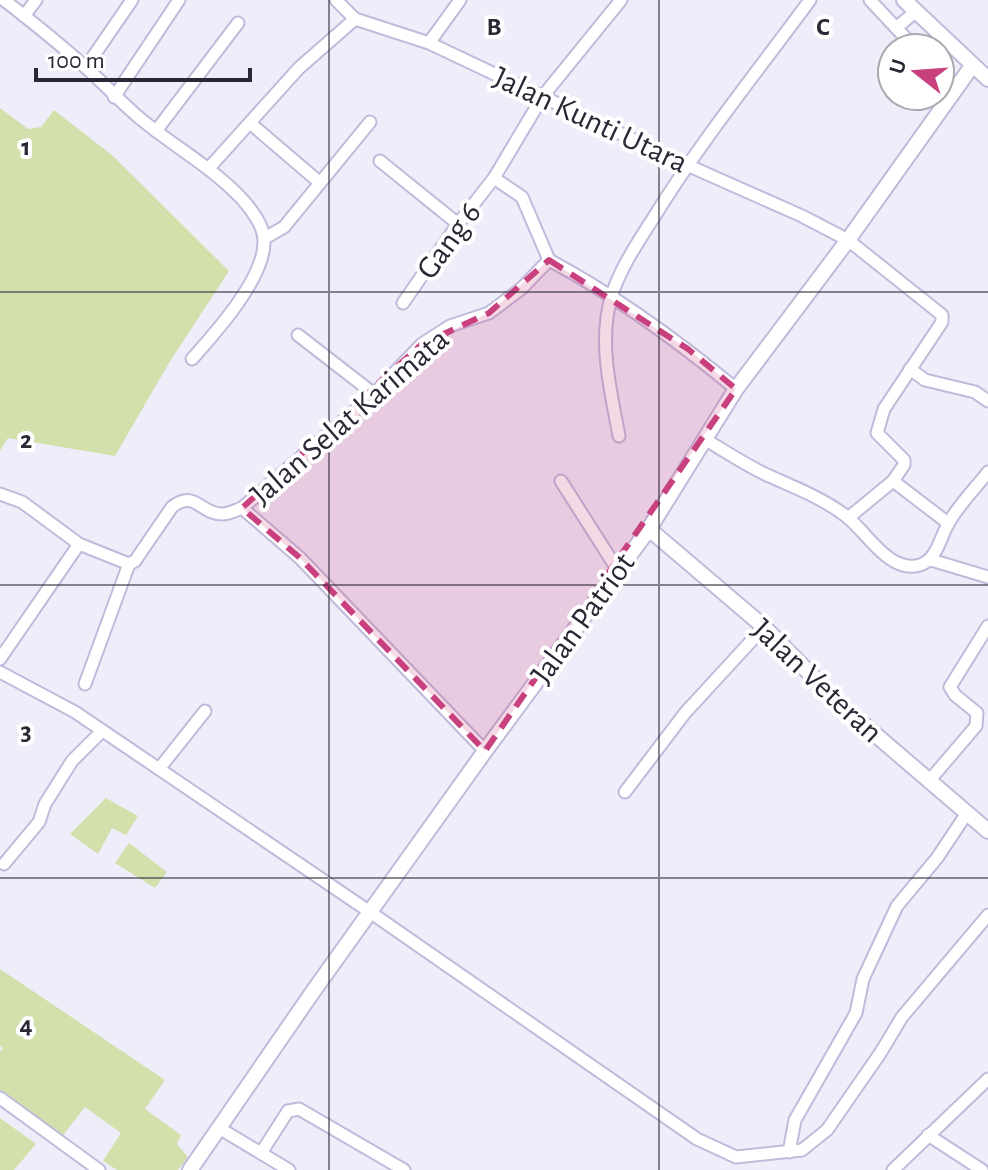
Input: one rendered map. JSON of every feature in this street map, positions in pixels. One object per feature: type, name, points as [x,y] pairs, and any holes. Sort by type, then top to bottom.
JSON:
[{"type":"street","points":[[4,0],[86,67],[114,97],[209,168],[244,201],[261,226],[265,238],[257,271],[228,319],[192,359]]},
{"type":"street","points":[[24,16],[36,0]]},
{"type":"street","points":[[114,97],[179,0]]},
{"type":"street","name":"Jalan Kunti Utara","points":[[336,0],[355,19],[429,43],[848,240],[942,315],[942,322],[910,369]]},
{"type":"street","points":[[429,43],[460,0]]},
{"type":"street","name":"Gang 6","points":[[403,303],[494,178],[543,96],[621,0]]},
{"type":"street","points":[[619,436],[605,343],[611,297],[637,243],[687,165],[810,0]]},
{"type":"street","points":[[870,0],[900,32]]},
{"type":"street","points":[[904,0],[988,79]]},
{"type":"street","points":[[86,67],[129,1]]},
{"type":"street","points":[[896,28],[915,12]]},
{"type":"street","points":[[209,168],[299,68],[355,19]]},
{"type":"street","points":[[156,131],[238,23]]},
{"type":"street","name":"Jalan Patriot","points":[[190,1170],[223,1130],[370,912],[485,751],[649,529],[736,389],[848,240],[972,66]]},
{"type":"street","points":[[265,238],[284,227],[370,122]]},
{"type":"street","points":[[250,123],[319,182]]},
{"type":"street","points":[[380,161],[458,224]]},
{"type":"street","name":"Gang 6","points":[[494,178],[522,197],[549,260]]},
{"type":"street","points":[[549,260],[688,349],[736,389]]},
{"type":"street","name":"Jalan Selat Karimata","points":[[129,564],[135,561],[172,507],[180,501],[190,500],[218,514],[242,508],[374,394],[422,344],[450,326],[489,313],[522,288],[549,260]]},
{"type":"street","points":[[298,335],[374,394]]},
{"type":"street","points":[[848,518],[893,481],[904,465],[904,460],[878,436],[876,427],[910,369],[925,380],[975,392],[988,401]]},
{"type":"street","points":[[706,440],[764,474],[808,491],[848,518],[893,560],[919,566],[931,560],[948,523],[988,472]]},
{"type":"street","points":[[561,481],[617,569]]},
{"type":"street","points":[[893,481],[948,523]]},
{"type":"street","points":[[0,494],[22,502],[79,544],[129,564],[85,684]]},
{"type":"street","points":[[242,508],[300,558],[485,751]]},
{"type":"street","name":"Jalan Veteran","points":[[649,529],[764,627],[842,706],[988,831]]},
{"type":"street","points":[[0,659],[79,544]]},
{"type":"street","points":[[931,560],[988,577]]},
{"type":"street","points":[[929,781],[976,726],[977,713],[950,687],[988,626]]},
{"type":"street","points":[[625,792],[685,713],[764,627]]},
{"type":"street","points":[[0,672],[75,712],[704,1143],[736,1157],[802,1150],[827,1130],[902,1017],[988,915]]},
{"type":"street","points":[[159,769],[205,711]]},
{"type":"street","points":[[4,864],[39,822],[45,804],[72,761],[102,731]]},
{"type":"street","points":[[789,1152],[795,1120],[856,1013],[863,979],[897,906],[937,858],[967,813]]},
{"type":"street","points":[[893,1170],[988,1079]]},
{"type":"street","points":[[0,1098],[99,1170]]},
{"type":"street","points":[[261,1153],[288,1111],[299,1109],[404,1170]]},
{"type":"street","points":[[223,1130],[289,1170]]},
{"type":"street","points":[[928,1135],[982,1170]]},
{"type":"highlighted area","points":[[549,260],[688,349],[736,389],[485,751],[300,558],[242,508],[422,344],[489,313]]},
{"type":"green space","points":[[0,108],[28,129],[41,127],[54,110],[113,156],[229,271],[169,363],[115,456],[8,438],[0,451]]},
{"type":"green space","points":[[106,798],[138,816],[126,835],[112,828],[98,854],[70,834]]},
{"type":"green space","points":[[129,843],[167,872],[155,888],[115,863]]},
{"type":"green space","points":[[0,969],[165,1080],[145,1109],[181,1135],[177,1144],[188,1157],[178,1170],[117,1170],[103,1161],[121,1133],[85,1107],[56,1144],[0,1105],[0,1052],[3,1048],[0,1046]]},
{"type":"green space","points":[[0,1118],[36,1144],[14,1170],[0,1170]]}]
